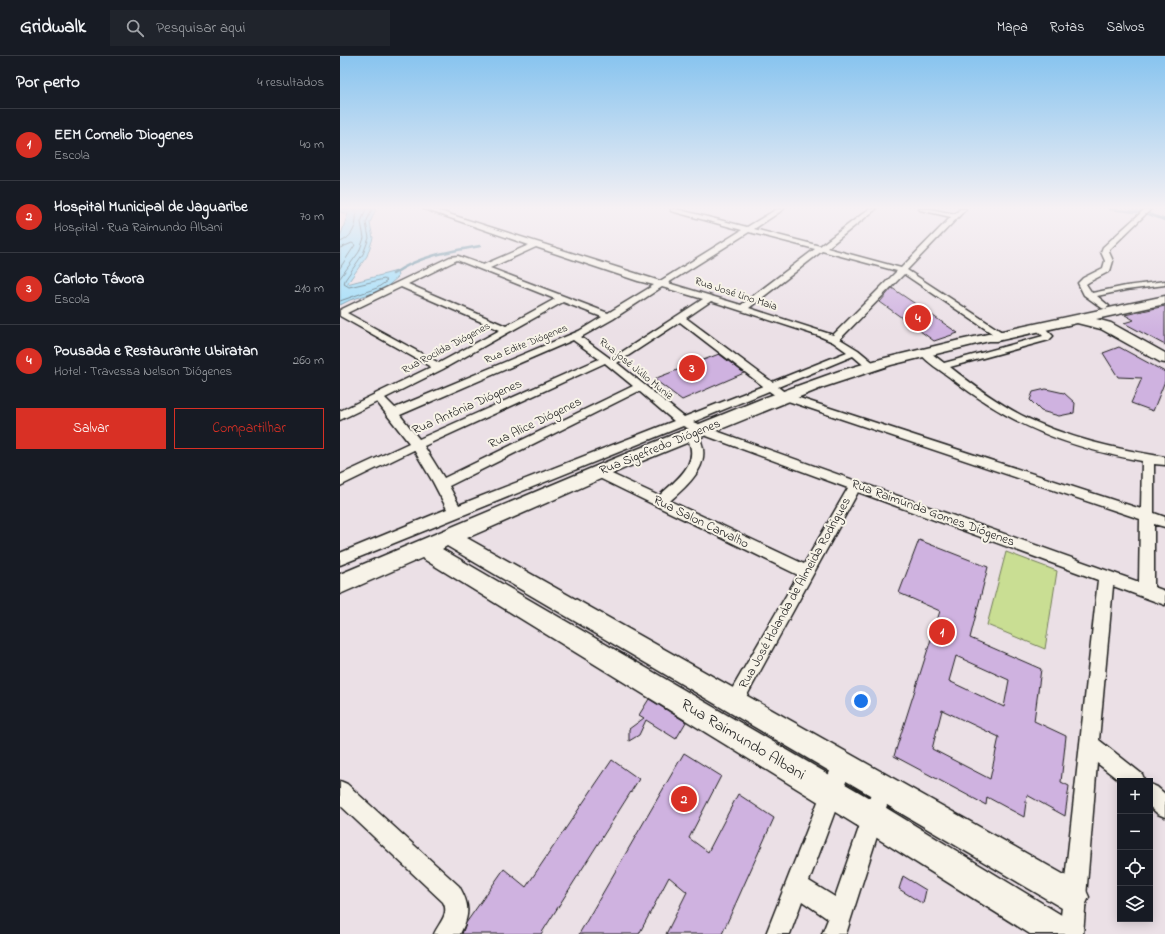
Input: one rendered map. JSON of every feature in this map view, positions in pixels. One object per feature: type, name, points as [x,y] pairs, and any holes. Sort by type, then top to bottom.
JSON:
[{"type":"main road","points":[[996,335],[1098,306],[1165,295]]},
{"type":"main road","points":[[996,335],[1073,320],[1098,306],[1165,300]]},
{"type":"main road","points":[[1098,306],[1112,325],[1165,354]]},
{"type":"main road","points":[[1073,320],[1100,324],[1165,359]]},
{"type":"main road","name":"Rua Sigefredo Diógenes","points":[[340,584],[778,391],[924,352],[996,335]]},
{"type":"main road","name":"Rua Raimundo Albani","points":[[448,537],[494,577],[626,670],[872,817],[1061,934]]},
{"type":"main road","name":"Rua Raimundo Albani","points":[[423,548],[494,577],[642,649],[883,786],[1073,898]]},
{"type":"main road","points":[[626,670],[642,649]]},
{"type":"street","points":[[485,267],[524,250]]},
{"type":"street","name":"Rua José Lino Maia","points":[[551,250],[743,308],[835,339],[855,352],[871,366]]},
{"type":"street","name":"Rua Edite Diógenes","points":[[394,413],[575,337],[610,317],[715,250]]},
{"type":"street","points":[[743,308],[819,250]]},
{"type":"street","points":[[829,250],[902,270],[996,335]]},
{"type":"street","points":[[835,339],[922,250]]},
{"type":"street","points":[[1106,250],[1105,252],[1109,261],[1107,269],[1082,283],[1082,286],[1098,306],[1126,288],[1165,283]]},
{"type":"street","points":[[341,313],[453,259],[459,258],[610,317]]},
{"type":"street","points":[[401,284],[506,329]]},
{"type":"street","name":"Rua Rocilda Diógenes","points":[[340,416],[439,367],[563,298]]},
{"type":"street","name":"Rua Antônia Diógenes","points":[[340,481],[416,445],[608,361],[645,342],[710,298]]},
{"type":"street","points":[[341,313],[439,367]]},
{"type":"street","points":[[680,318],[778,391],[1165,522]]},
{"type":"street","points":[[944,366],[1046,338],[1048,336],[1047,334],[1039,327]]},
{"type":"street","name":"Rua josé Júlio Muniz","points":[[575,337],[608,361],[692,428]]},
{"type":"street","points":[[778,391],[855,352]]},
{"type":"street","points":[[924,352],[987,398],[1032,425],[1080,442],[1148,459],[1165,461]]},
{"type":"street","name":"Rua Alice Diógenes","points":[[442,484],[639,387]]},
{"type":"street","points":[[379,398],[394,413],[416,445],[442,484],[455,511]]},
{"type":"street","points":[[340,559],[455,511],[692,428],[698,451],[692,470],[660,502]]},
{"type":"street","name":"Rua Raimunda Gomes Diógenes","points":[[692,428],[856,485],[1165,598]]},
{"type":"street","points":[[1146,591],[1148,459]]},
{"type":"street","name":"Rua Salon Carvalho","points":[[597,472],[806,572]]},
{"type":"street","name":"Rua José Holanda de Almeida Rodrigues","points":[[734,702],[856,485]]},
{"type":"street","points":[[1071,934],[1073,898],[1090,745],[1106,576]]},
{"type":"street","points":[[1090,745],[1131,778]]},
{"type":"street","points":[[778,934],[843,763]]},
{"type":"street","points":[[796,885],[837,924],[883,786]]},
{"type":"street","points":[[340,791],[451,894],[456,902],[457,910],[454,920],[446,934]]},
{"type":"street","points":[[1153,797],[1165,807]]},
{"type":"green space","points":[[1006,552],[1057,571],[1045,649],[987,625]]},
{"type":"water","points":[[340,250],[369,250],[367,256],[347,284],[397,271],[398,277],[383,290],[350,300],[340,305]]},
{"type":"building","points":[[892,288],[958,333],[934,341],[880,302]]},
{"type":"building","points":[[1165,306],[1165,345],[1124,323],[1134,320],[1125,315]]},
{"type":"building","points":[[1119,347],[1165,372],[1165,381],[1153,411],[1131,403],[1142,378],[1118,377],[1103,353]]},
{"type":"building","points":[[719,354],[744,373],[682,400],[654,379]]},
{"type":"building","points":[[1046,389],[1064,393],[1075,403],[1074,413],[1059,416],[1041,411],[1030,400],[1033,392]]},
{"type":"building","points":[[919,540],[988,567],[970,638],[1041,669],[1034,721],[1066,736],[1061,782],[1069,786],[1065,816],[1027,795],[1024,817],[987,797],[986,805],[894,756],[940,611],[899,593]],"holes":[[[956,656],[1009,680],[1004,707],[949,681]],[[942,710],[999,737],[990,779],[932,749]]]},
{"type":"building","points":[[649,699],[686,722],[676,739],[646,720],[639,735],[629,741],[629,729],[644,718],[639,715]]},
{"type":"building","points":[[684,753],[721,776],[689,838],[708,852],[738,794],[774,818],[722,934],[666,934],[687,892],[669,877],[639,934],[579,934]]},
{"type":"building","points":[[612,760],[639,779],[541,934],[462,934],[466,923],[504,869],[526,887]]},
{"type":"building","points":[[903,876],[926,890],[923,904],[899,889]]},
{"type":"waterway","points":[[393,274],[413,263],[435,255],[457,250]]},
{"type":"place","name":"Pousada e Restaurante Ubiratan","points":[[918,318]]},
{"type":"place","name":"Carloto Távora","points":[[692,368]]},
{"type":"place","name":"EEM Cornelio Diogenes","points":[[942,632]]},
{"type":"place","name":"Hospital Municipal de Jaguaribe","points":[[684,799]]}]
